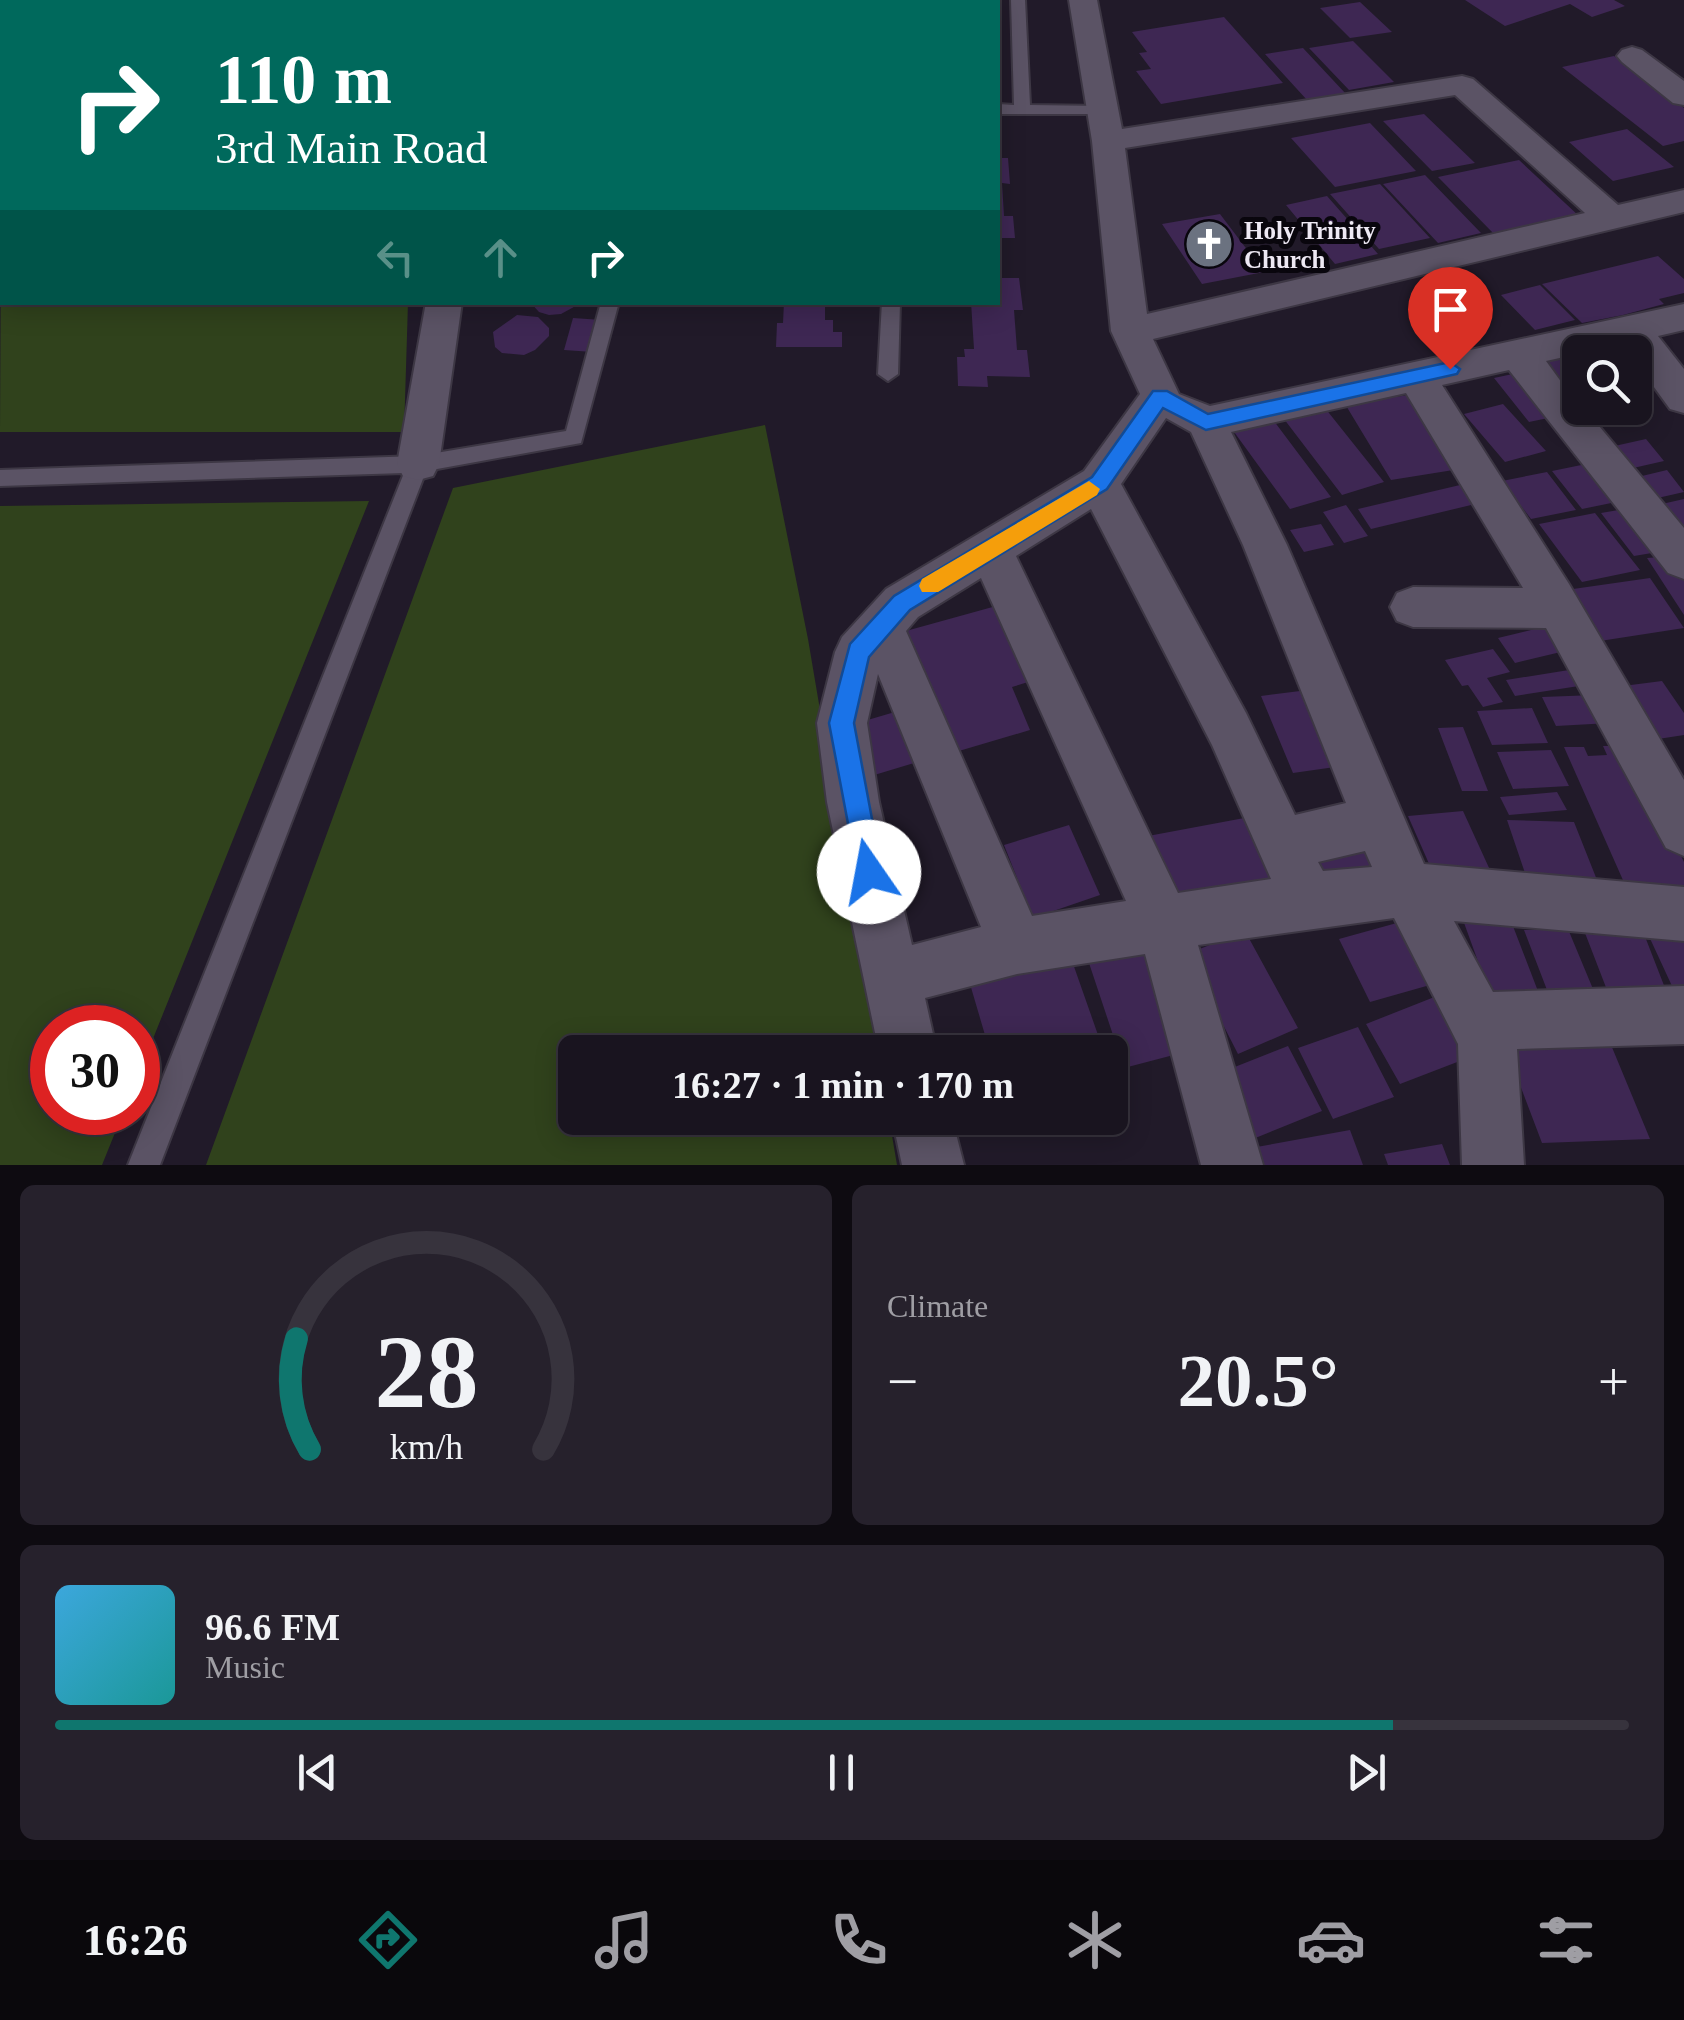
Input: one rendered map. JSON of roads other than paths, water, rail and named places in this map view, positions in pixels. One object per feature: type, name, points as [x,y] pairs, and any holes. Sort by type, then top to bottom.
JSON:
[{"type":"street","points":[[1082,0],[1106,126],[1130,331],[1160,396],[1206,422],[1265,545],[1408,890],[1487,1040],[1493,1165]]},
{"type":"street","points":[[1632,56],[1684,96]]},
{"type":"street","points":[[1106,126],[1462,85],[1612,218]]},
{"type":"street","points":[[1130,331],[1684,201]]},
{"type":"street","points":[[418,464],[444,305]]},
{"type":"street","points":[[1206,422],[1684,316]]},
{"type":"street","points":[[1632,329],[1684,398]]},
{"type":"street","points":[[1518,354],[1684,560]]},
{"type":"street","points":[[1416,376],[1558,608],[1684,830]]},
{"type":"street","points":[[904,1035],[853,802],[842,723],[858,652],[902,603],[1099,483],[1160,396]]},
{"type":"street","points":[[1099,483],[1212,695],[1308,900]]},
{"type":"street","points":[[990,549],[1164,922],[1232,1165]]},
{"type":"street","points":[[1413,607],[1558,608]]},
{"type":"street","points":[[881,626],[1017,946]]},
{"type":"street","points":[[1282,844],[1379,822]]},
{"type":"street","points":[[892,978],[1017,946],[1308,900],[1408,890],[1684,914]]},
{"type":"street","points":[[1477,1021],[1684,1015]]},
{"type":"street","points":[[926,1135],[932,1165]]},
{"type":"lane","points":[[1018,0],[1022,109]]},
{"type":"lane","points":[[1000,109],[1022,109],[1106,126]]},
{"type":"lane","points":[[0,478],[418,464],[574,437],[609,305]]},
{"type":"lane","points":[[888,374],[891,305]]},
{"type":"lane","points":[[144,1165],[418,464]]},
{"type":"place","name":"Holy Trinity Church","points":[[1209,244]]}]
